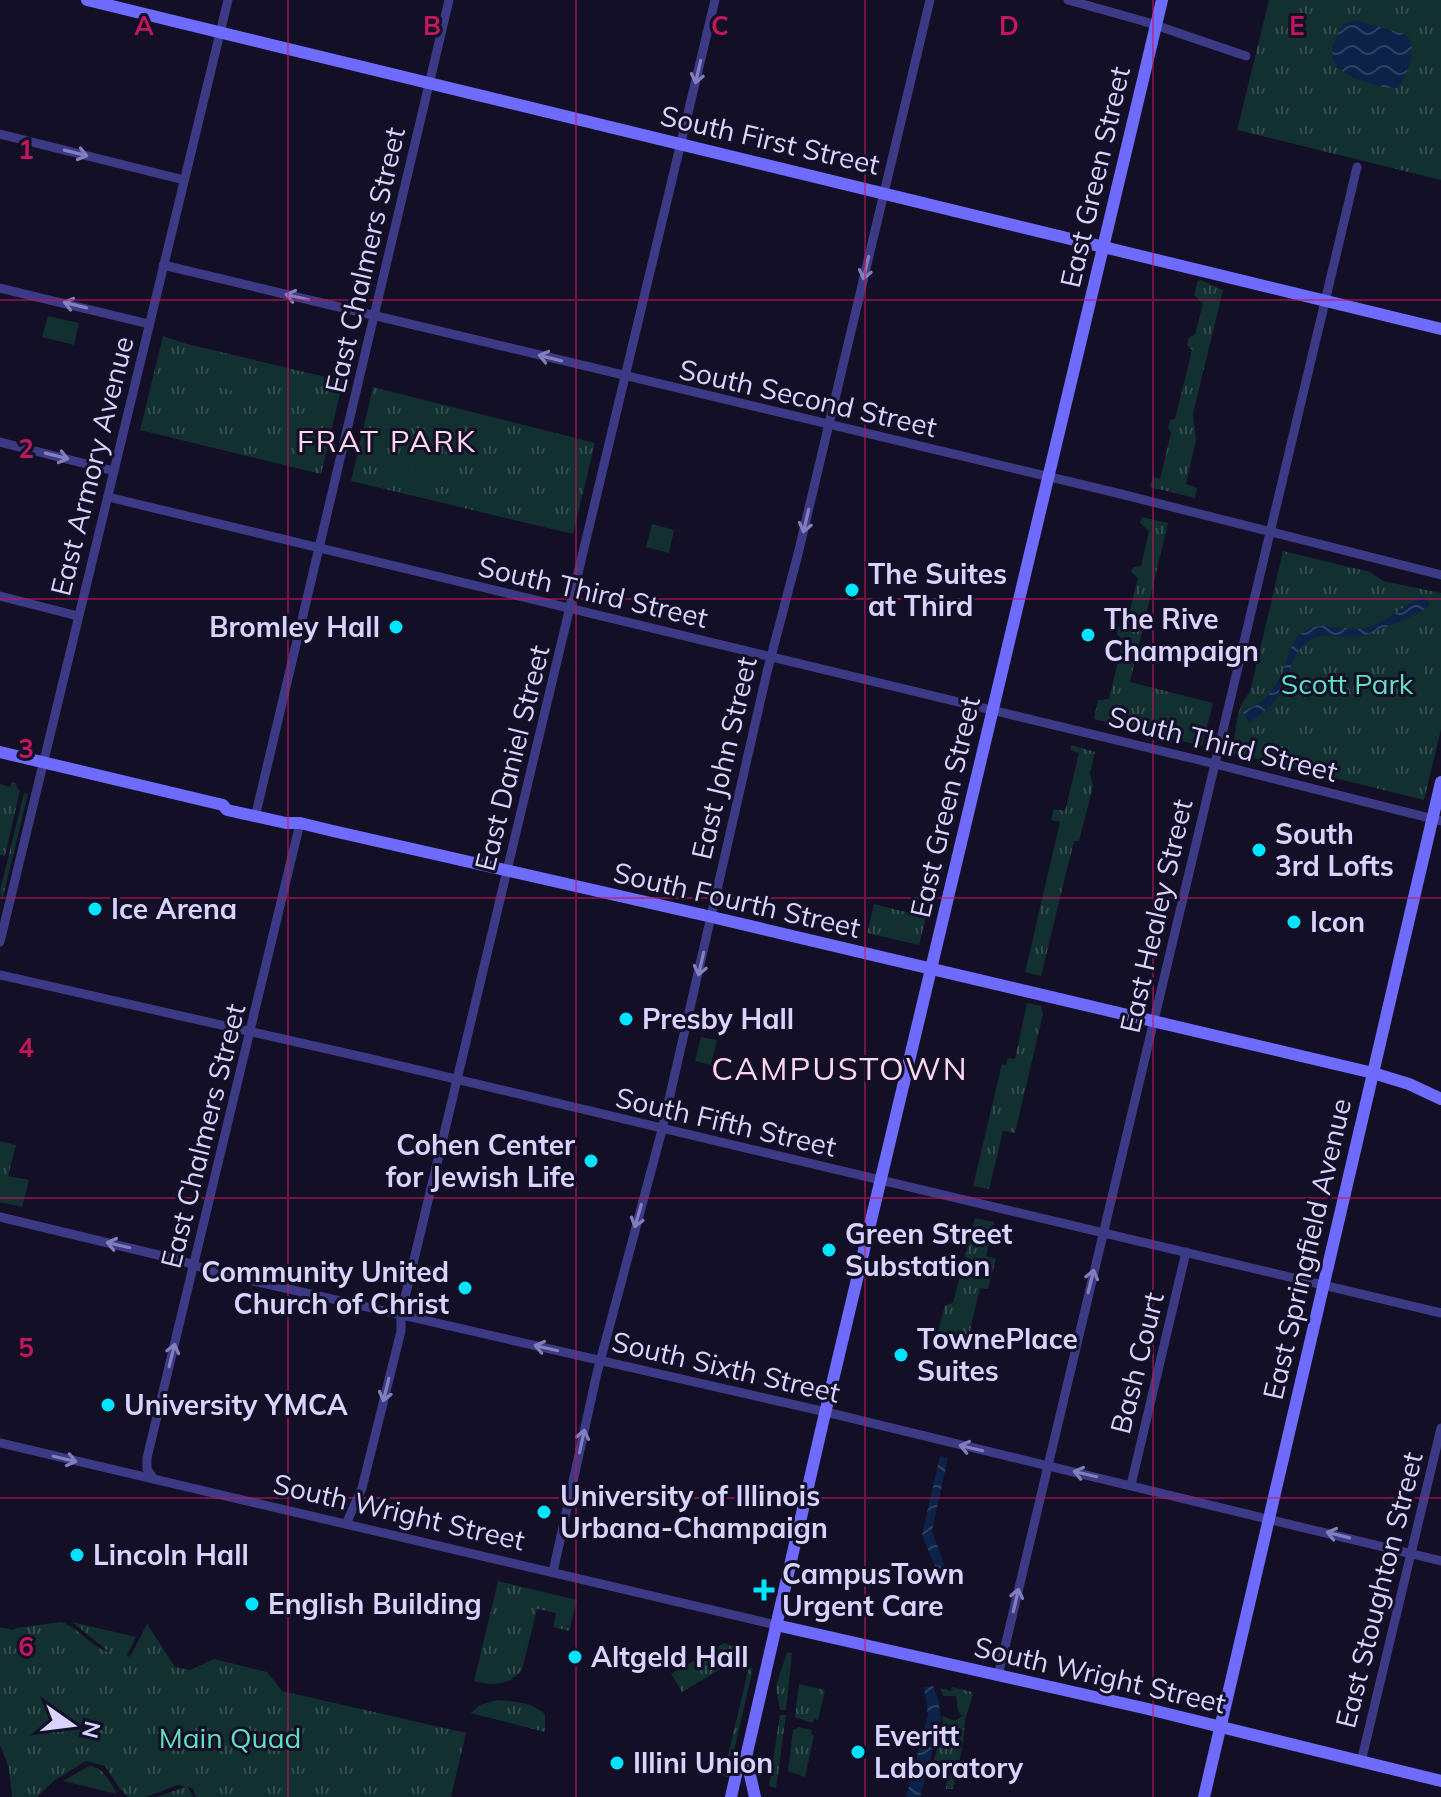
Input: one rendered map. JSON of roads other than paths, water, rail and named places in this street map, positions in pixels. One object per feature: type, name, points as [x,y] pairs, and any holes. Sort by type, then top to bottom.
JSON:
[{"type":"street","name":"South First Street","points":[[87,0],[1441,329]]},
{"type":"street","name":"East Armory Avenue","points":[[0,942],[228,0]]},
{"type":"street","name":"East Chalmers Street","points":[[257,809],[449,0]]},
{"type":"street","name":"East Daniel Street","points":[[346,1524],[365,1479],[401,1331],[401,1314],[715,0]]},
{"type":"street","name":"East John Street","points":[[553,1572],[600,1360],[662,1130],[770,656],[798,554],[930,0]]},
{"type":"street","points":[[1068,0],[1246,56]]},
{"type":"street","name":"East Green Street","points":[[731,1797],[738,1766],[746,1757],[1162,0]]},
{"type":"street","points":[[0,134],[184,180]]},
{"type":"street","name":"East Healey Street","points":[[998,1676],[1357,167]]},
{"type":"street","name":"South Second Street","points":[[163,265],[1048,477],[1441,575]]},
{"type":"street","points":[[0,288],[149,324]]},
{"type":"street","points":[[0,442],[114,471]]},
{"type":"street","name":"South Third Street","points":[[108,497],[1437,820]]},
{"type":"street","points":[[0,596],[78,616]]},
{"type":"street","name":"South Fourth Street","points":[[0,752],[223,805],[229,803],[288,816],[300,823]]},
{"type":"street","name":"East Springfield Avenue","points":[[1204,1797],[1373,1073],[1437,820],[1441,782]]},
{"type":"street","name":"South Fourth Street","points":[[223,805],[227,810],[286,823],[300,823],[712,917],[1373,1073],[1409,1084],[1441,1099]]},
{"type":"street","name":"East Chalmers Street","points":[[131,1475],[147,1458],[300,823]]},
{"type":"street","name":"South Fifth Street","points":[[0,975],[250,1031],[1441,1313]]},
{"type":"street","name":"South Sixth Street","points":[[0,1217],[1441,1561]]},
{"type":"street","name":"Bash Court","points":[[1131,1485],[1186,1252]]},
{"type":"street","name":"East Stoughton Street","points":[[1361,1762],[1441,1428]]},
{"type":"street","name":"South Wright Street","points":[[0,1443],[1219,1726],[1441,1781]]},
{"type":"street","points":[[147,1458],[148,1473],[158,1480]]},
{"type":"street","points":[[746,1757],[755,1797]]},
{"type":"water","points":[[1355,20],[1405,34],[1409,39],[1412,53],[1398,88],[1354,78],[1338,68],[1332,54],[1333,45],[1343,24]]},
{"type":"water","points":[[1423,597],[1429,606],[1382,629],[1357,637],[1326,635],[1302,646],[1281,692],[1267,709],[1249,723],[1242,711],[1256,705],[1273,688],[1294,642],[1303,632],[1319,626],[1369,627]]},
{"type":"water","points":[[940,1456],[948,1458],[932,1531],[945,1567],[937,1572],[922,1535]]},
{"type":"water","points":[[933,1686],[941,1720],[920,1797],[906,1797],[928,1715],[924,1687]]},
{"type":"place","name":"The Suites at Third","points":[[852,590]]},
{"type":"place","name":"Bromley Hall","points":[[396,627]]},
{"type":"place","name":"The Rive Champaign","points":[[1088,635]]},
{"type":"place","name":"South 3rd Lofts","points":[[1259,850]]},
{"type":"place","name":"Ice Arena","points":[[95,909]]},
{"type":"place","name":"Icon","points":[[1294,922]]},
{"type":"place","name":"Presby Hall","points":[[626,1019]]},
{"type":"place","name":"Cohen Center for Jewish Life","points":[[591,1161]]},
{"type":"place","name":"Green Street Substation","points":[[829,1250]]},
{"type":"place","name":"Community United Church of Christ","points":[[465,1288]]},
{"type":"place","name":"TownePlace Suites","points":[[901,1355]]},
{"type":"place","name":"University YMCA","points":[[108,1405]]},
{"type":"place","name":"University of Illinois Urbana-Champaign","points":[[544,1512]]},
{"type":"place","name":"Lincoln Hall","points":[[77,1555]]},
{"type":"place","name":"CampusTown Urgent Care","points":[[764,1590]]},
{"type":"place","name":"English Building","points":[[252,1604]]},
{"type":"place","name":"Altgeld Hall","points":[[575,1657]]},
{"type":"place","name":"Everitt Laboratory","points":[[858,1752]]},
{"type":"place","name":"Illini Union","points":[[617,1763]]},
{"type":"district","name":"FRAT PARK","points":[[387,442]]},
{"type":"district","name":"CAMPUSTOWN","points":[[840,1069]]},
{"type":"park label","name":"Scott Park","points":[[1347,684]]},
{"type":"park label","name":"Main Quad","points":[[230,1738]]}]
